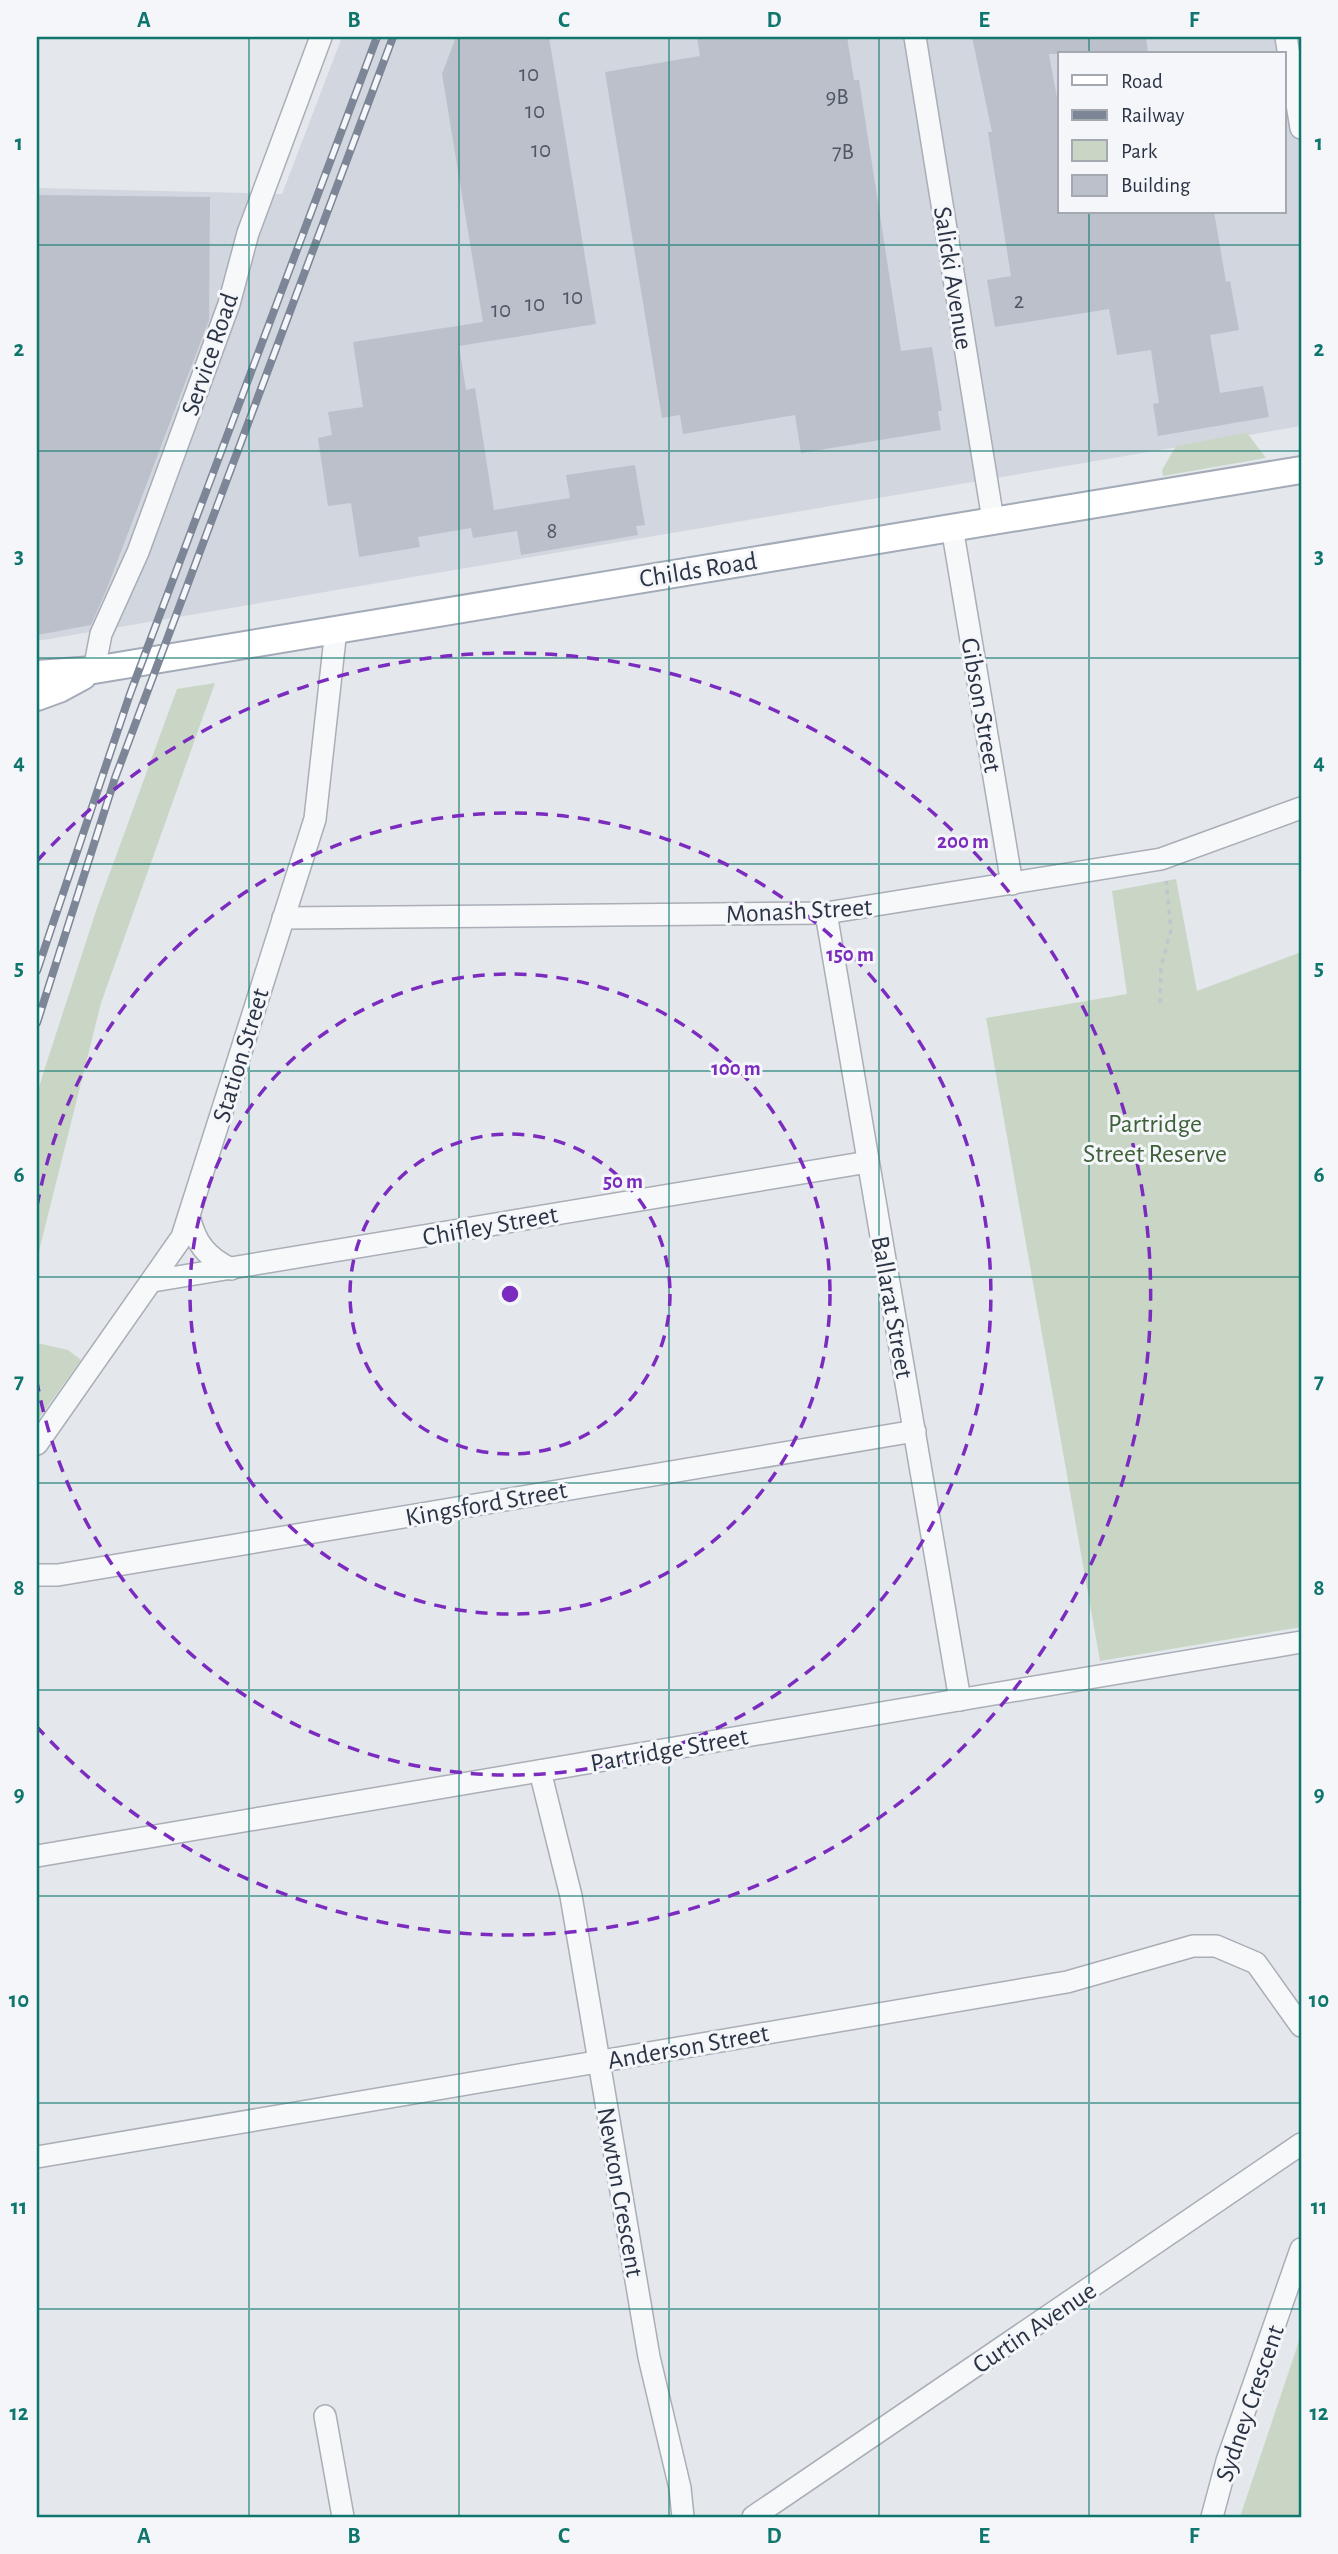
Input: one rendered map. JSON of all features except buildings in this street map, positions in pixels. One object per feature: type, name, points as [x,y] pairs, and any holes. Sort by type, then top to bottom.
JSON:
[{"type":"main road","name":"Childs Road","points":[[37,674],[94,670],[1301,470]]},
{"type":"main road","name":"Childs Road","points":[[37,697],[59,690],[94,670]]},
{"type":"street","name":"Service Road","points":[[94,670],[101,634],[147,526],[229,304],[248,233],[321,37]]},
{"type":"street","name":"Salicki Avenue","points":[[915,37],[993,520]]},
{"type":"street","points":[[1286,37],[1301,128]]},
{"type":"street","name":"Gibson Street","points":[[952,527],[1012,884]]},
{"type":"street","name":"Station Street","points":[[38,1444],[173,1254],[189,1216],[319,796],[336,629]]},
{"type":"street","name":"Monash Street","points":[[283,918],[826,913],[1175,856],[1301,808]]},
{"type":"street","name":"Ballarat Street","points":[[826,913],[960,1700]]},
{"type":"street","name":"Chifley Street","points":[[153,1281],[868,1161]]},
{"type":"street","points":[[189,1216],[199,1245],[216,1262],[231,1269]]},
{"type":"street","name":"Kingsford Street","points":[[37,1584],[47,1575],[915,1431]]},
{"type":"street","name":"Partridge Street","points":[[37,1856],[1301,1642]]},
{"type":"street","name":"Newton Crescent","points":[[540,1771],[571,1896],[649,2357],[680,2488],[683,2517]]},
{"type":"street","name":"Anderson Street","points":[[37,2157],[1068,1982],[1205,1945],[1231,1950],[1256,1963],[1301,2026]]},
{"type":"street","name":"Curtin Avenue","points":[[760,2515],[1301,2144]]},
{"type":"street","name":"Sydney Crescent","points":[[1216,2516],[1227,2461],[1301,2249]]},
{"type":"street","points":[[325,2416],[343,2517]]},
{"type":"street","name":"Newton Crescent","points":[[680,2488],[692,2517]]},
{"type":"path","points":[[1160,1003],[1161,967],[1171,930],[1166,881]]},
{"type":"shaded area","points":[[342,37],[1301,37],[1301,426],[37,641],[37,188],[282,194]]},
{"type":"green space","points":[[1247,433],[1266,458],[1163,476],[1162,470],[1176,446]]},
{"type":"green space","points":[[215,683],[101,1003],[37,1259],[37,1095],[43,1074],[97,908],[177,689]]},
{"type":"green space","name":"Partridge Street Reserve","points":[[1176,879],[1197,991],[1301,952],[1301,1627],[1100,1661],[986,1018],[1127,994],[1112,891]]},
{"type":"green space","points":[[37,1343],[68,1350],[81,1360],[37,1421]]},
{"type":"green space","points":[[1301,2335],[1301,2517],[1240,2517]]},
{"type":"railway","points":[[37,971],[130,694],[377,37]]},
{"type":"railway","points":[[37,1023],[115,778],[393,37]]}]
